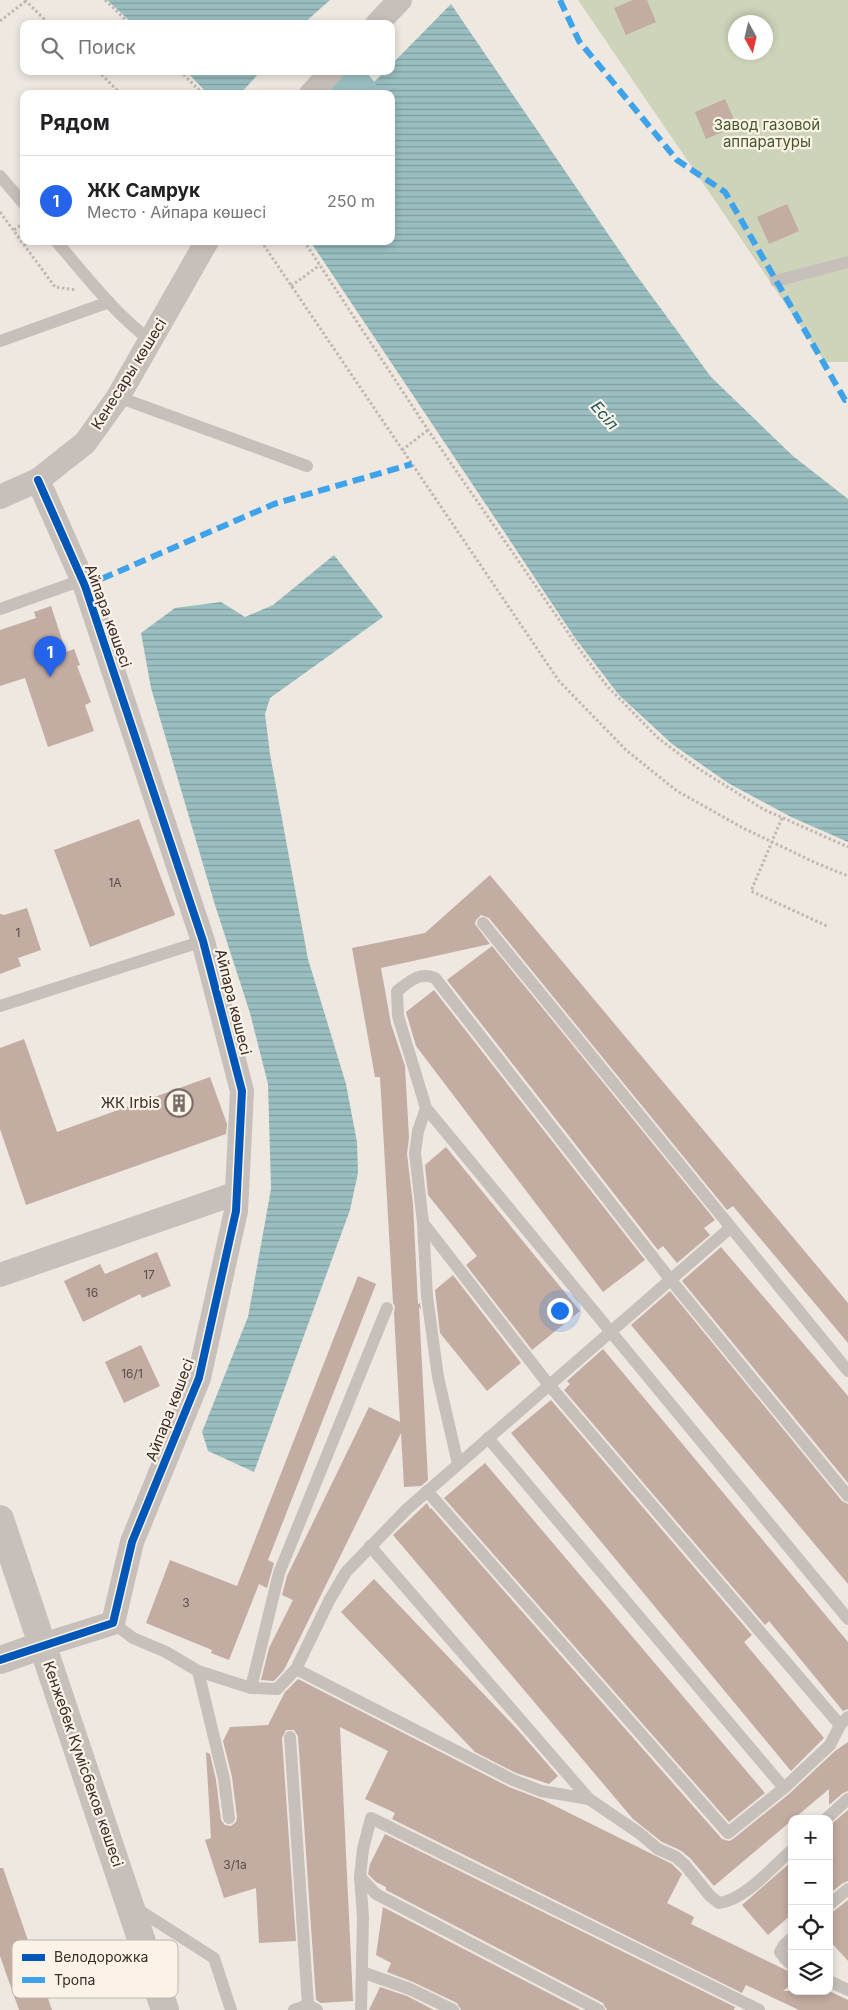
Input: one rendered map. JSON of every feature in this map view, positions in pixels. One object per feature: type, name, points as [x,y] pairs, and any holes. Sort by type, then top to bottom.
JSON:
[{"type":"street","points":[[381,20],[400,0]]},
{"type":"street","points":[[315,90],[328,75]]},
{"type":"street","name":"Кенесары көшесі","points":[[0,497],[38,480],[85,443],[118,397],[205,245]]},
{"type":"street","name":"Айпара көшесі","points":[[38,480],[82,580],[203,940],[242,1091],[236,1211],[200,1378],[132,1542],[113,1623]]},
{"type":"street","points":[[0,1275],[237,1193]]},
{"type":"street","name":"Кенжебек Күмісбеков көшесі","points":[[0,1518],[142,1940]]},
{"type":"street","points":[[0,1660],[113,1623]]},
{"type":"street","name":"Кенжебек Күмісбеков көшесі","points":[[162,1998],[166,2010]]},
{"type":"lane","points":[[0,176],[20,199]]},
{"type":"lane","points":[[59,245],[109,302],[135,329],[151,341]]},
{"type":"lane","points":[[776,281],[848,262]]},
{"type":"lane","points":[[0,340],[109,302]]},
{"type":"lane","points":[[118,397],[307,466]]},
{"type":"lane","points":[[0,609],[82,580]]},
{"type":"lane","points":[[483,923],[730,1228],[848,1370]]},
{"type":"lane","points":[[0,1006],[203,940]]},
{"type":"lane","points":[[848,1496],[670,1279],[436,978],[428,975],[417,976],[397,991],[398,1016],[404,1042],[426,1108],[848,1619]]},
{"type":"lane","points":[[426,1108],[418,1132],[415,1153],[423,1223],[427,1296],[438,1377],[458,1464]]},
{"type":"lane","points":[[423,1223],[549,1385],[844,1721],[830,1745],[784,1788],[728,1833],[427,1491]]},
{"type":"lane","points":[[113,1623],[133,1638],[166,1652],[198,1671],[250,1688],[277,1689],[296,1669],[330,1599],[346,1572],[370,1546],[427,1491],[730,1228]]},
{"type":"lane","points":[[250,1688],[279,1573],[388,1308]]},
{"type":"lane","points":[[488,1438],[784,1788]]},
{"type":"lane","points":[[370,1546],[589,1798],[640,1833],[658,1849],[676,1857],[685,1865],[710,1896],[719,1903],[728,1902],[744,1892],[788,1854]]},
{"type":"lane","points":[[296,1669],[513,1780],[541,1791],[589,1798]]},
{"type":"lane","points":[[198,1671],[224,1779],[229,1818]]},
{"type":"lane","points":[[290,1737],[312,2008],[294,2010]]},
{"type":"lane","points":[[830,1815],[848,1799]]},
{"type":"lane","points":[[361,2010],[363,1917],[360,1878],[363,1850],[371,1818],[759,2010]]},
{"type":"lane","points":[[360,1878],[376,1894],[599,2010]]},
{"type":"lane","points":[[833,1902],[848,1889]]},
{"type":"lane","points":[[130,1905],[214,1958],[231,2010]]},
{"type":"lane","points":[[788,1942],[780,1952],[788,1962]]},
{"type":"lane","points":[[362,1972],[410,1989],[452,2010]]},
{"type":"lane","points":[[833,1984],[848,1990]]},
{"type":"path","points":[[105,0],[126,20]]},
{"type":"path","points":[[0,21],[26,1],[45,20]]},
{"type":"path","points":[[102,75],[116,90]]},
{"type":"path","points":[[184,75],[199,90]]},
{"type":"path","points":[[0,212],[20,238]]},
{"type":"path","points":[[14,230],[20,226]]},
{"type":"path","points":[[25,245],[55,287],[86,291],[109,302]]},
{"type":"path","points":[[264,245],[559,680],[626,750],[677,791],[771,842],[848,876]]},
{"type":"path","points":[[307,245],[428,430],[607,686],[658,738],[699,769],[739,795],[782,818],[848,847]]},
{"type":"path","points":[[291,286],[320,265]]},
{"type":"path","points":[[402,450],[428,430]]},
{"type":"path","points":[[782,818],[751,891],[827,926]]},
{"type":"green space","name":"Завод газовой аппаратуры","points":[[578,0],[848,0],[848,362],[825,362]]},
{"type":"water","points":[[107,0],[330,0],[308,20],[129,20]]},
{"type":"water","points":[[451,4],[634,272],[711,377],[793,456],[848,499],[848,842],[791,817],[728,783],[672,744],[619,695],[575,638],[313,245],[395,245],[395,90],[366,90],[381,75],[395,75],[395,61]]},
{"type":"water","points":[[190,75],[257,75],[244,90],[204,90]]},
{"type":"water","points":[[334,555],[383,617],[270,698],[265,714],[270,754],[308,959],[346,1084],[357,1142],[358,1173],[350,1210],[254,1472],[208,1451],[202,1432],[248,1317],[271,1189],[268,1084],[250,1013],[215,905],[151,688],[141,633],[175,608],[221,602],[245,617],[273,605]]},
{"type":"building","points":[[633,0],[647,0],[656,22],[626,35],[614,8]]},
{"type":"building","points":[[725,99],[737,126],[706,139],[695,112]]},
{"type":"building","points":[[787,204],[799,231],[769,244],[757,217]]},
{"type":"building","points":[[51,606],[66,652],[74,649],[80,665],[77,666],[91,702],[85,705],[94,731],[48,747],[25,678],[0,686],[0,630],[36,618],[34,612]]},
{"type":"building","points":[[139,819],[175,915],[90,947],[54,850]]},
{"type":"building","points":[[490,875],[848,1303],[848,1343],[733,1206],[727,1210],[489,918],[481,915],[475,924],[490,944],[381,968],[391,1024],[405,1066],[409,1138],[407,1154],[413,1204],[418,1304],[420,1303],[421,1310],[419,1307],[428,1480],[421,1486],[404,1487],[401,1433],[284,1670],[274,1681],[261,1680],[269,1648],[293,1600],[282,1595],[287,1576],[369,1407],[400,1422],[395,1307],[393,1303],[380,1077],[375,1077],[352,948],[425,933]]},
{"type":"building","points":[[27,908],[41,950],[18,958],[21,966],[0,974],[0,914],[4,915]]},
{"type":"building","points":[[492,946],[715,1220],[704,1228],[710,1235],[677,1263],[663,1246],[658,1250],[447,980]]},
{"type":"building","points":[[434,990],[645,1260],[603,1292],[416,1046],[406,1012]]},
{"type":"building","name":"ЖК Irbis","points":[[24,1039],[57,1132],[210,1077],[227,1124],[226,1134],[26,1205],[0,1129],[0,1048]]},
{"type":"building","points":[[446,1147],[580,1311],[532,1350],[466,1265],[477,1256],[428,1195],[425,1165]]},
{"type":"building","points":[[721,1247],[848,1396],[848,1483],[682,1281]]},
{"type":"building","points":[[157,1252],[171,1286],[142,1298],[140,1294],[83,1322],[64,1281],[100,1264],[105,1274]]},
{"type":"building","points":[[453,1275],[521,1363],[487,1391],[440,1333],[435,1290]]},
{"type":"building","points":[[358,1276],[376,1284],[268,1560],[274,1563],[267,1588],[259,1584],[229,1660],[211,1653],[212,1650],[146,1623],[170,1560],[237,1586]]},
{"type":"building","points":[[670,1291],[842,1501],[848,1504],[848,1584],[631,1325]]},
{"type":"building","points":[[141,1345],[160,1386],[124,1403],[105,1362]]},
{"type":"building","points":[[603,1349],[848,1642],[848,1709],[843,1711],[769,1621],[765,1625],[564,1390],[570,1384],[567,1381]]},
{"type":"building","points":[[551,1400],[752,1635],[744,1642],[824,1738],[791,1771],[511,1433]]},
{"type":"building","points":[[485,1463],[765,1793],[729,1822],[444,1498]]},
{"type":"building","points":[[427,1503],[430,1509],[722,1839],[729,1841],[733,1839],[789,1794],[835,1751],[848,1742],[848,1791],[829,1805],[829,1789],[798,1815],[788,1815],[788,1824],[714,1886],[690,1858],[680,1850],[662,1842],[633,1819],[393,1535]]},
{"type":"building","points":[[374,1579],[517,1729],[558,1776],[549,1784],[516,1773],[475,1752],[341,1612]]},
{"type":"building","points":[[298,1679],[509,1787],[543,1800],[672,1864],[682,1874],[667,1903],[694,1917],[691,1924],[788,1971],[788,1987],[783,1991],[788,1991],[788,1995],[833,1995],[833,1993],[848,2000],[848,2010],[799,2010],[746,1985],[742,1993],[392,1819],[395,1813],[365,1799],[388,1751],[340,1727],[353,2001],[321,2003],[316,2000],[298,1736],[294,1730],[286,1730],[282,1738],[296,1941],[259,1943],[256,1888],[224,1898],[205,1840],[211,1838],[206,1752],[210,1754],[216,1780],[221,1820],[225,1825],[231,1826],[236,1822],[237,1817],[232,1777],[223,1741],[230,1727],[268,1725],[285,1692]]},
{"type":"building","points":[[848,1810],[848,1881],[833,1891],[833,1860],[833,1823]]},
{"type":"building","points":[[385,1834],[735,2007],[734,2010],[607,2010],[603,2003],[386,1890],[386,1887],[376,1882],[368,1874],[370,1864]]},
{"type":"building","points":[[788,1865],[788,1918],[768,1935],[742,1905]]},
{"type":"building","points":[[0,1868],[3,1868],[28,1940],[12,1940],[12,1990],[0,1956]]},
{"type":"building","points":[[848,1900],[848,1961],[833,1944],[834,1911]]},
{"type":"building","points":[[383,1907],[581,2010],[461,2010],[457,2003],[387,1972],[391,1963],[376,1955]]},
{"type":"building","points":[[380,1987],[407,1996],[434,2010],[369,2010]]},
{"type":"building","points":[[15,1998],[48,1998],[52,2010],[19,2010]]},
{"type":"waterway","name":"Есіл","points":[[343,75],[356,90]]},
{"type":"marked path","points":[[560,0],[579,41],[677,160],[725,192],[845,400],[848,399]]},
{"type":"marked path","points":[[85,586],[274,504],[412,464]]},
{"type":"cycle path","points":[[0,1660],[113,1623],[132,1542],[199,1378],[236,1211],[242,1091],[203,941],[85,586],[38,480]]},
{"type":"place","name":"ЖК Самрук","points":[[50,677]]},
{"type":"place","name":"ЖК Irbis","points":[[179,1103]]}]
